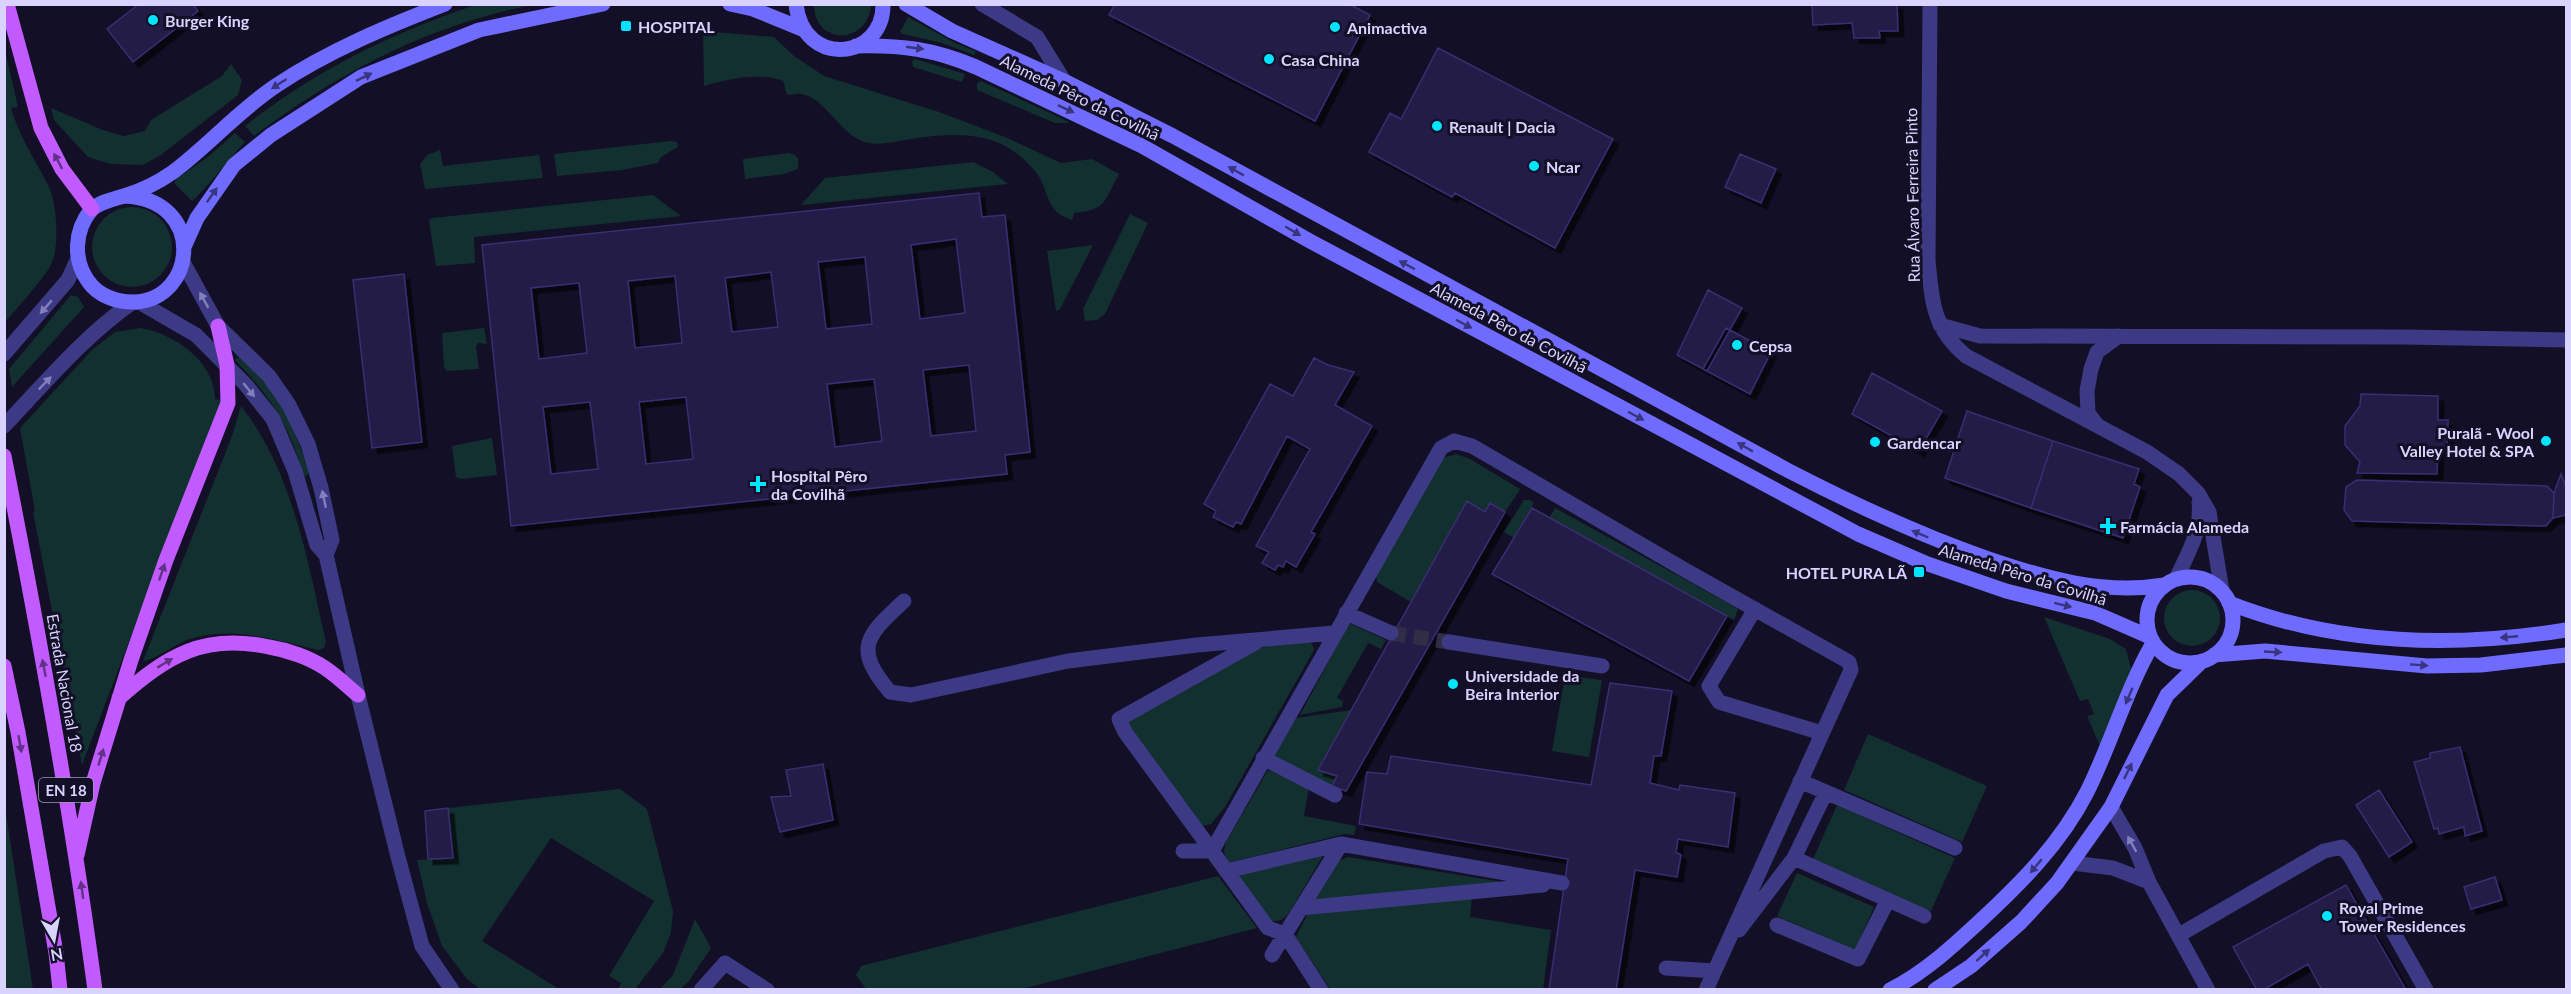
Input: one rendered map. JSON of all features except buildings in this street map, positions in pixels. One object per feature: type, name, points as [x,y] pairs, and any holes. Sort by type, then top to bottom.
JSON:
[{"type":"main road","points":[[7,4],[41,128],[63,170],[92,209]]},
{"type":"main road","points":[[445,4],[376,32],[278,84],[172,172],[125,196],[112,199],[92,209],[81,228],[77,243],[82,273],[97,291],[118,301],[136,302],[154,297],[167,288],[177,276],[197,218],[234,165],[271,135],[361,77],[479,30],[603,4]]},
{"type":"main road","name":"Alameda Pêro da Covilhã","points":[[730,4],[753,9],[802,29],[812,40],[828,49],[844,50],[856,46],[917,48],[951,56],[1081,116],[1202,178],[1308,240],[1858,534],[1925,563],[2006,591],[2095,614],[2152,640]]},
{"type":"main road","points":[[796,4],[802,29]]},
{"type":"main road","points":[[856,46],[863,44],[880,24],[883,4]]},
{"type":"main road","name":"Alameda Pêro da Covilhã","points":[[906,4],[952,31],[1064,81],[1173,136],[1868,512],[1934,540],[2041,576],[2103,588],[2147,588],[2170,582]]},
{"type":"main road","points":[[125,196],[143,197],[159,203],[172,215],[181,230],[183,254]]},
{"type":"main road","points":[[77,855],[93,783],[119,698],[166,560],[228,403],[227,365],[218,326]]},
{"type":"main road","name":"Estrada Nacional 18","points":[[4,456],[77,855],[95,990]]},
{"type":"main road","points":[[2566,630],[2509,638],[2428,641],[2317,628],[2254,612],[2225,597],[2212,583],[2188,577],[2170,582],[2154,595],[2148,609],[2147,623],[2152,640],[2162,653],[2174,660],[2187,663],[2265,651],[2427,666],[2481,665],[2566,655]]},
{"type":"main road","points":[[1935,990],[1971,966],[2021,921],[2057,883],[2072,863],[2111,807],[2167,695],[2225,645],[2231,631],[2232,617],[2225,597]]},
{"type":"main road","points":[[1890,990],[1912,979],[1958,942],[2030,873],[2058,840],[2085,795],[2152,640]]},
{"type":"main road","points":[[119,698],[142,678],[169,660],[220,641],[251,643],[296,655],[325,668],[358,695]]},
{"type":"main road","name":"EN 18","points":[[4,666],[22,755],[56,953],[60,990]]},
{"type":"street","points":[[982,4],[1037,37],[1064,81]]},
{"type":"street","name":"Rua Álvaro Ferreira Pinto","points":[[1930,4],[1928,260],[1932,301],[1940,325],[1949,342],[1966,356],[2147,452],[2179,474],[2198,493],[2210,512],[2225,597]]},
{"type":"street","points":[[183,254],[218,326],[269,375],[290,405],[303,434],[321,488],[332,540],[327,555],[358,695],[398,857],[423,946],[452,990]]},
{"type":"street","points":[[4,354],[68,280],[78,258]]},
{"type":"street","points":[[4,426],[85,341],[110,318],[136,302],[196,335],[227,365],[273,419],[295,471],[317,545],[327,555]]},
{"type":"street","points":[[1940,325],[1980,336],[2405,336],[2566,340]]},
{"type":"street","points":[[2098,426],[2088,413],[2087,392],[2091,369],[2097,352],[2120,336]]},
{"type":"street","points":[[1212,851],[1441,448],[1455,441],[1472,446],[1849,662],[1851,670],[1706,990]]},
{"type":"street","points":[[2170,582],[2197,534],[2200,519],[2198,493]]},
{"type":"street","points":[[904,601],[875,627],[867,648],[874,674],[890,692],[911,695],[1068,661],[1334,633]]},
{"type":"street","points":[[1755,609],[1709,686],[1719,702],[1822,733]]},
{"type":"street","points":[[1346,613],[1391,633]]},
{"type":"street","points":[[1260,640],[1119,719],[1125,732],[1268,928],[1285,934],[1321,990]]},
{"type":"street","points":[[1449,642],[1602,666]]},
{"type":"street","points":[[1263,758],[1335,795]]},
{"type":"street","points":[[1800,781],[1955,848]]},
{"type":"street","points":[[1724,950],[1794,858],[1826,792]]},
{"type":"street","points":[[2111,807],[2135,848],[2150,882],[2208,990]]},
{"type":"street","points":[[1226,871],[1341,844],[1562,883],[1301,908]]},
{"type":"street","points":[[1272,955],[1341,844]]},
{"type":"street","points":[[2179,935],[2324,851],[2342,847],[2350,856],[2426,990]]},
{"type":"street","points":[[1183,851],[1212,851]]},
{"type":"street","points":[[1794,858],[1924,916]]},
{"type":"street","points":[[2072,863],[2113,868],[2150,882]]},
{"type":"street","points":[[1777,925],[1858,959],[1888,900]]},
{"type":"street","points":[[701,990],[725,963],[767,990]]},
{"type":"street","points":[[1666,968],[1714,971]]},
{"type":"green space","points":[[814,4],[871,4],[871,6],[867,19],[860,29],[851,34],[840,35],[830,33],[822,27],[816,17]]},
{"type":"green space","points":[[475,5],[532,5],[456,25],[386,54],[318,92],[254,136],[245,126],[298,88],[355,55],[414,28]]},
{"type":"green space","points":[[908,17],[957,44],[976,51],[974,55],[942,43],[903,34],[900,32]]},
{"type":"green space","points":[[703,31],[774,37],[794,56],[824,76],[939,112],[1005,137],[1061,163],[1092,159],[1119,174],[1104,202],[1085,212],[1074,213],[1072,220],[1057,212],[1053,207],[1038,175],[1028,163],[995,141],[954,135],[881,144],[867,143],[854,137],[817,101],[799,94],[787,95],[783,81],[754,77],[704,86]]},
{"type":"green space","points":[[5,50],[18,107],[11,108],[23,138],[50,190],[55,210],[56,232],[55,252],[50,266],[39,283],[5,322]]},
{"type":"green space","points":[[915,59],[965,74],[962,82],[913,67],[912,61]]},
{"type":"green space","points":[[231,64],[242,80],[238,95],[161,155],[143,165],[111,164],[88,157],[54,120],[51,108],[103,130],[124,136],[145,131],[151,120],[222,76]]},
{"type":"green space","points":[[981,81],[1070,123],[1055,123],[977,90],[977,83]]},
{"type":"green space","points":[[235,133],[245,142],[192,201],[175,184],[175,180],[209,156]]},
{"type":"green space","points":[[677,142],[678,147],[661,157],[658,163],[622,170],[557,176],[554,154]]},
{"type":"green space","points":[[440,150],[443,166],[539,155],[543,178],[425,189],[420,164],[427,155]]},
{"type":"green space","points":[[788,153],[795,155],[798,159],[798,169],[784,174],[745,179],[743,159]]},
{"type":"green space","points":[[973,162],[993,172],[1008,184],[801,205],[825,178]]},
{"type":"green space","points":[[653,195],[681,216],[474,237],[475,263],[436,266],[429,221],[432,218]]},
{"type":"green space","points":[[132,207],[147,210],[160,219],[169,232],[172,247],[169,262],[160,275],[147,284],[132,287],[117,284],[104,275],[95,262],[92,247],[95,232],[104,219],[117,210]]},
{"type":"green space","points":[[1130,214],[1148,223],[1105,314],[1097,320],[1085,321],[1083,309]]},
{"type":"green space","points":[[1093,245],[1060,309],[1056,311],[1047,251]]},
{"type":"green space","points":[[71,295],[78,297],[84,307],[12,387],[9,369]]},
{"type":"green space","points":[[141,328],[167,336],[191,352],[208,373],[215,399],[221,400],[82,765],[33,512],[35,511],[20,428],[92,350],[115,332]]},
{"type":"green space","points":[[484,328],[487,344],[478,343],[476,347],[479,369],[447,371],[444,367],[442,333]]},
{"type":"green space","points":[[238,357],[250,365],[273,392],[291,426],[304,459],[309,473],[305,477],[285,426],[268,399],[235,360]]},
{"type":"green space","points":[[241,406],[274,459],[286,488],[305,550],[326,642],[324,648],[319,650],[241,634],[209,635],[180,643],[154,658],[143,661],[232,436]]},
{"type":"green space","points":[[492,438],[497,475],[461,479],[456,477],[452,446]]},
{"type":"green space","points":[[1456,454],[1470,459],[1520,489],[1505,512],[1490,503],[1485,512],[1467,501],[1411,602],[1377,582],[1376,575],[1442,458]]},
{"type":"green space","points":[[1524,500],[1534,503],[1514,538],[1504,532]]},
{"type":"green space","points":[[1555,508],[1735,607],[1738,609],[1734,620],[1549,518]]},
{"type":"green space","points":[[2186,590],[2198,590],[2208,594],[2216,602],[2220,618],[2216,634],[2208,642],[2198,646],[2186,646],[2176,642],[2168,634],[2164,624],[2164,612],[2168,602],[2176,594]]},
{"type":"green space","points":[[2044,617],[2110,639],[2126,649],[2132,672],[2104,755],[2087,716],[2094,714],[2088,699],[2080,701]]},
{"type":"green space","points":[[1351,624],[1386,640],[1381,649],[1368,643],[1337,698],[1343,701],[1342,707],[1300,715],[1347,627]]},
{"type":"green space","points":[[1307,641],[1312,644],[1314,650],[1225,807],[1211,824],[1203,826],[1130,732],[1128,719],[1261,647]]},
{"type":"green space","points":[[1565,675],[1602,680],[1589,757],[1552,751]]},
{"type":"green space","points":[[1351,710],[1318,769],[1337,776],[1332,786],[1276,757],[1275,754],[1296,718]]},
{"type":"green space","points":[[1868,734],[1987,786],[1962,842],[1844,790]]},
{"type":"green space","points":[[1268,770],[1309,787],[1304,816],[1356,826],[1354,835],[1345,834],[1227,863],[1224,851],[1226,842]]},
{"type":"green space","points":[[620,789],[647,809],[673,911],[671,932],[663,953],[635,989],[618,989],[621,983],[609,976],[654,901],[551,838],[482,941],[559,989],[480,989],[467,979],[442,946],[427,903],[417,860],[452,858],[448,808]]},
{"type":"green space","points":[[1837,805],[1955,858],[1931,911],[1813,859]]},
{"type":"green space","points":[[5,807],[33,989],[5,989]]},
{"type":"green space","points":[[1327,849],[1290,911],[1279,921],[1269,921],[1230,872]]},
{"type":"green space","points":[[1348,857],[1497,881],[1497,884],[1315,900],[1338,861]]},
{"type":"green space","points":[[1797,873],[1874,907],[1855,950],[1777,916]]},
{"type":"green space","points":[[1218,876],[1257,928],[1022,989],[866,989],[856,975],[861,966]]},
{"type":"green space","points":[[1472,898],[1470,917],[1551,930],[1543,990],[1330,989],[1296,937],[1307,915]]},
{"type":"green space","points":[[695,919],[711,948],[689,981],[680,989],[660,989],[673,975]]},
{"type":"tunnel","points":[[1391,633],[1449,642]]},
{"type":"place","name":"Burger King","points":[[153,20]]},
{"type":"place","name":"HOSPITAL","points":[[626,26]]},
{"type":"place","name":"Animactiva","points":[[1335,27]]},
{"type":"place","name":"Casa China","points":[[1269,59]]},
{"type":"place","name":"Renault | Dacia","points":[[1437,126]]},
{"type":"place","name":"Ncar","points":[[1534,166]]},
{"type":"place","name":"Cepsa","points":[[1737,345]]},
{"type":"place","name":"Puralã - Wool Valley Hotel & SPA","points":[[2546,441]]},
{"type":"place","name":"Gardencar","points":[[1875,442]]},
{"type":"place","name":"Hospital Pêro da Covilhã","points":[[758,484]]},
{"type":"place","name":"Farmácia Alameda","points":[[2108,526]]},
{"type":"place","name":"HOTEL PURA LÃ","points":[[1919,572]]},
{"type":"place","name":"Universidade da Beira Interior","points":[[1453,684]]},
{"type":"place","name":"Royal Prime Tower Residences","points":[[2327,916]]}]
